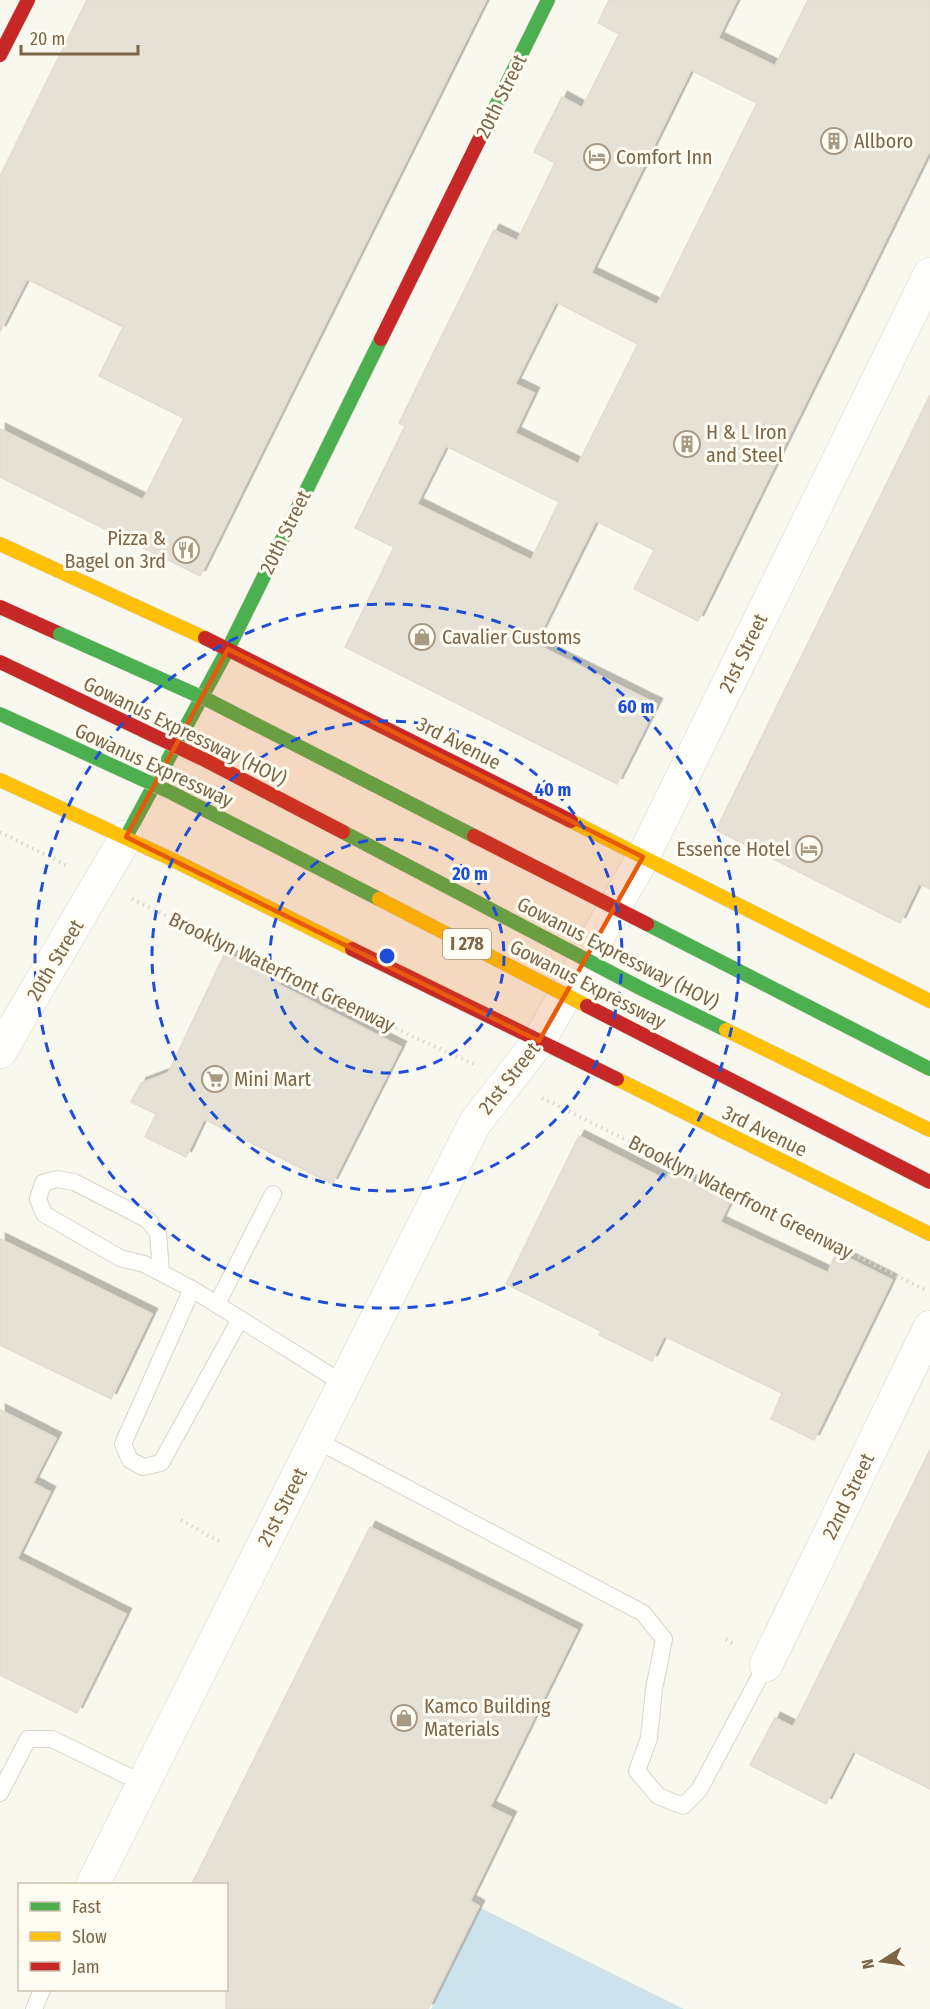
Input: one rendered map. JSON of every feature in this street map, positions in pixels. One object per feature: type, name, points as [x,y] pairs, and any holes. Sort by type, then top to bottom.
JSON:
[{"type":"main road","points":[[0,56],[27,0]]},
{"type":"main road","name":"20th Street","points":[[126,837],[228,649],[549,0]]},
{"type":"main road","name":"3rd Avenue","points":[[0,544],[228,649],[930,1001]]},
{"type":"main road","points":[[0,607],[210,701],[930,1069]]},
{"type":"main road","name":"Gowanus Expressway (HOV)","points":[[0,662],[207,760],[644,990],[930,1130]]},
{"type":"main road","name":"Gowanus Expressway","points":[[0,714],[172,793],[930,1182]]},
{"type":"main road","name":"3rd Avenue","points":[[0,780],[126,837],[930,1234]]},
{"type":"street","name":"21st Street","points":[[94,1883],[475,1123],[539,1041],[643,857],[930,274]]},
{"type":"street","name":"20th Street","points":[[0,1052],[126,837]]},
{"type":"street","name":"22nd Street","points":[[766,1665],[930,1327]]},
{"type":"lane","points":[[161,1272],[158,1233],[148,1220],[74,1182],[57,1179],[43,1183],[38,1199],[44,1214],[120,1258],[144,1264],[192,1289],[344,1384]]},
{"type":"lane","points":[[217,1304],[273,1194]]},
{"type":"lane","points":[[192,1289],[123,1443],[130,1460],[144,1467],[161,1463],[240,1319]]},
{"type":"lane","points":[[316,1440],[643,1613],[664,1639],[654,1689],[649,1738],[637,1771],[658,1796],[683,1806],[699,1790],[766,1665]]},
{"type":"lane","points":[[0,1793],[28,1739],[52,1739],[144,1784]]},
{"type":"lane","points":[[33,2009],[41,1991]]},
{"type":"path","points":[[0,832],[66,865]]},
{"type":"path","name":"Brooklyn Waterfront Greenway","points":[[136,900],[429,1044]]},
{"type":"path","name":"Brooklyn Waterfront Greenway","points":[[552,1104],[930,1292]]},
{"type":"path","points":[[181,1520],[255,1561]]},
{"type":"highlighted area","points":[[228,649],[643,857],[539,1041],[126,837]]},
{"type":"water","points":[[481,1908],[684,2009],[431,2009]]},
{"type":"building","points":[[87,0],[486,0],[200,576],[0,477],[0,429],[143,500],[184,418],[99,376],[123,327],[27,279],[0,332],[0,176]]},
{"type":"building","points":[[609,0],[737,0],[718,38],[775,66],[808,0],[930,0],[930,150],[698,621],[634,589],[654,550],[596,521],[535,644],[657,704],[617,784],[345,647],[394,547],[355,528],[405,426],[399,423],[494,230],[517,241],[555,163],[534,152],[562,97],[582,108],[619,34],[598,23]],"holes":[[[691,70],[757,103],[657,305],[591,273]],[[556,302],[638,344],[578,464],[515,433],[534,393],[515,384]],[[446,446],[559,502],[531,560],[417,504]]]},
{"type":"building","points":[[930,395],[930,889],[919,884],[900,923],[716,830]]},
{"type":"building","points":[[225,953],[282,979],[279,985],[401,1047],[332,1184],[204,1119],[186,1157],[145,1137],[156,1114],[131,1102],[141,1083],[168,1073]]},
{"type":"building","points":[[579,1136],[666,1180],[670,1171],[731,1200],[720,1222],[828,1273],[836,1252],[892,1280],[814,1440],[771,1419],[782,1393],[664,1336],[652,1361],[599,1335],[601,1331],[506,1284]]},
{"type":"building","points":[[0,1239],[152,1314],[111,1399],[0,1345]]},
{"type":"building","points":[[0,1410],[56,1438],[33,1483],[50,1492],[17,1559],[126,1614],[77,1713],[0,1675]]},
{"type":"building","points":[[930,1450],[930,1789],[853,1751],[826,1804],[750,1765],[775,1718],[793,1727]]},
{"type":"building","name":"Kamco Building Materials","points":[[370,1527],[577,1630],[490,1807],[511,1817],[470,1901],[479,1906],[428,2009],[226,2009],[228,1883],[192,1883]]},
{"type":"traffic: fast","points":[[479,140],[548,0]]},
{"type":"traffic: fast","points":[[126,837],[228,649],[381,339]]},
{"type":"traffic: fast","points":[[60,634],[210,701],[474,836]]},
{"type":"traffic: fast","points":[[0,714],[172,793],[379,899]]},
{"type":"traffic: fast","points":[[343,832],[644,990],[726,1030]]},
{"type":"traffic: fast","points":[[647,924],[930,1069]]},
{"type":"traffic: slow","points":[[0,544],[205,638]]},
{"type":"traffic: slow","points":[[0,780],[169,858],[352,949]]},
{"type":"traffic: slow","points":[[571,821],[930,1001]]},
{"type":"traffic: slow","points":[[379,899],[587,1006]]},
{"type":"traffic: slow","points":[[726,1030],[930,1130]]},
{"type":"traffic: slow","points":[[617,1079],[930,1234]]},
{"type":"traffic: jam","points":[[0,55],[28,0]]},
{"type":"traffic: jam","points":[[381,339],[479,140]]},
{"type":"traffic: jam","points":[[0,607],[60,634]]},
{"type":"traffic: jam","points":[[205,638],[571,821]]},
{"type":"traffic: jam","points":[[0,662],[207,761],[343,832]]},
{"type":"traffic: jam","points":[[474,836],[647,924]]},
{"type":"traffic: jam","points":[[352,949],[617,1079]]},
{"type":"traffic: jam","points":[[587,1006],[930,1182]]},
{"type":"place","name":"Allboro","points":[[834,141]]},
{"type":"place","name":"Comfort Inn","points":[[597,157]]},
{"type":"place","name":"H & L Iron and Steel","points":[[687,444]]},
{"type":"place","name":"Pizza & Bagel on 3rd","points":[[186,550]]},
{"type":"place","name":"Cavalier Customs","points":[[422,637]]},
{"type":"place","name":"Essence Hotel","points":[[809,849]]},
{"type":"place","name":"Mini Mart","points":[[215,1079]]},
{"type":"place","name":"Kamco Building Materials","points":[[404,1718]]}]
